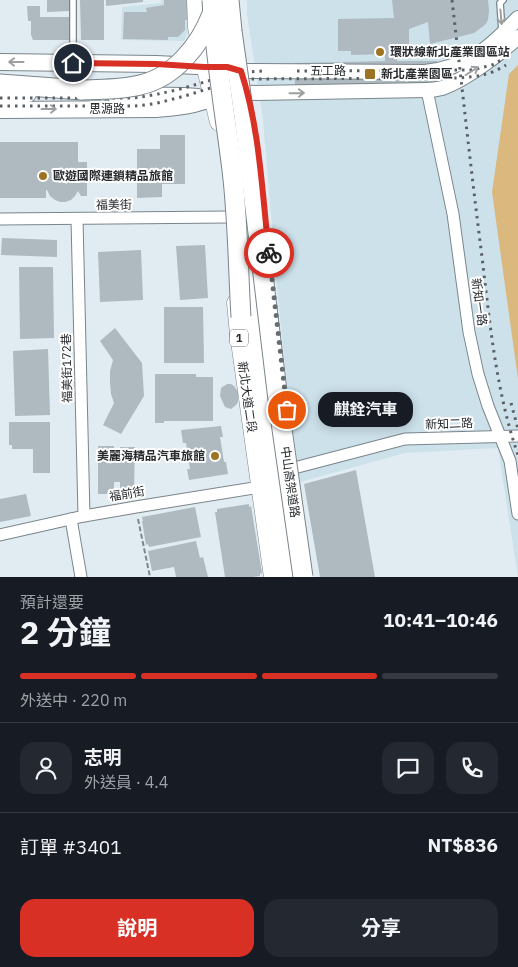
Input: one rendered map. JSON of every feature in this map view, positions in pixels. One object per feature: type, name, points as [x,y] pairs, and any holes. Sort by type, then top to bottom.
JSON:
[{"type":"highway","name":"中山高架道路","points":[[212,0],[215,41],[234,189],[241,317],[279,577]]},
{"type":"highway","points":[[0,84],[82,90],[141,85],[156,80],[170,71],[194,48],[208,24],[216,0]]},
{"type":"highway","name":"中山高架道路","points":[[229,0],[278,399],[303,577]]},
{"type":"highway","points":[[234,69],[242,94],[250,274],[276,497],[289,577]]},
{"type":"main road","name":"1","points":[[196,0],[204,67],[212,98]]},
{"type":"main road","points":[[221,0],[234,69]]},
{"type":"main road","points":[[212,98],[234,69],[235,0]]},
{"type":"main road","points":[[0,62],[156,64],[234,69]]},
{"type":"main road","name":"思源路","points":[[0,94],[212,98]]},
{"type":"main road","points":[[242,94],[254,121],[308,577]]},
{"type":"main road","name":"思源路","points":[[0,110],[156,109],[194,104],[212,98],[242,94]]},
{"type":"main road","name":"新北大道二段","points":[[212,98],[221,138],[238,334],[274,577]]},
{"type":"street","name":"五工路","points":[[234,69],[425,72],[438,70],[464,62],[481,53],[503,35],[518,18]]},
{"type":"street","name":"五工路","points":[[242,94],[427,90],[441,88],[454,83],[479,67],[518,37]]},
{"type":"street","name":"新知一路","points":[[427,90],[454,214],[469,332],[478,374],[488,406],[510,461],[518,514]]},
{"type":"street","name":"福美街","points":[[0,219],[228,217]]},
{"type":"street","name":"福美街172巷","points":[[77,219],[84,516]]},
{"type":"street","name":"新知二路","points":[[294,468],[405,439],[518,436]]},
{"type":"street","name":"福前街","points":[[0,535],[136,506],[260,487]]},
{"type":"street","points":[[70,519],[81,577]]},
{"type":"lane","points":[[73,0],[73,63]]},
{"type":"lane","points":[[503,0],[500,3],[503,35]]},
{"type":"path","points":[[136,506],[150,577]]},
{"type":"shaded area","points":[[161,0],[189,0],[189,29],[184,41],[121,40],[122,7],[161,3]]},
{"type":"shaded area","points":[[247,0],[518,0],[518,577],[498,448],[405,453],[300,482],[278,298],[263,120],[247,14]]},
{"type":"shaded area","points":[[518,65],[518,379],[492,192],[509,74]]},
{"type":"building","points":[[47,0],[69,0],[69,11],[47,12]]},
{"type":"building","points":[[80,0],[104,0],[104,40],[81,40]]},
{"type":"building","points":[[106,0],[143,0],[143,2],[106,6]]},
{"type":"building","points":[[164,0],[188,0],[188,20],[185,20],[185,30],[178,37],[168,37],[168,40],[123,39],[124,12],[147,12],[146,8],[164,5]]},
{"type":"building","name":"環狀線新北產業園區站","points":[[392,0],[488,0],[488,20],[486,24],[474,33],[430,44],[428,22],[409,29],[409,54],[397,54],[397,61],[437,61],[437,84],[295,87],[294,63],[385,61],[385,54],[351,55],[351,51],[338,51],[338,19],[394,18]]},
{"type":"building","points":[[27,6],[40,6],[40,17],[69,17],[69,40],[33,40],[31,21],[28,21]]},
{"type":"building","points":[[160,135],[185,135],[185,184],[162,184],[162,197],[137,198],[137,149],[160,149]]},
{"type":"building","name":"歐遊國際連鎖精品旅館","points":[[0,142],[78,142],[78,162],[87,162],[87,196],[81,196],[78,191],[71,200],[60,202],[50,196],[46,190],[46,198],[0,198]]},
{"type":"building","points":[[2,238],[57,240],[57,257],[1,255]]},
{"type":"building","points":[[205,245],[208,298],[180,300],[176,246]]},
{"type":"building","points":[[141,250],[143,300],[100,302],[98,252]]},
{"type":"building","points":[[19,267],[53,267],[54,338],[20,339]]},
{"type":"building","points":[[164,307],[203,307],[204,363],[164,363]]},
{"type":"building","points":[[115,328],[142,363],[144,396],[121,434],[103,425],[114,403],[110,383],[110,371],[113,360],[100,341]]},
{"type":"building","points":[[48,349],[50,415],[15,416],[13,351]]},
{"type":"building","points":[[155,374],[196,374],[196,377],[213,377],[213,421],[164,421],[164,423],[155,423]]},
{"type":"building","points":[[227,384],[234,386],[238,392],[238,402],[231,409],[225,407],[220,396],[221,388]]},
{"type":"building","points":[[9,422],[50,422],[50,473],[33,473],[33,449],[12,449],[12,445],[9,445]]},
{"type":"building","points":[[221,426],[223,437],[220,437],[228,474],[189,480],[187,469],[190,469],[186,443],[183,443],[181,430]]},
{"type":"building","points":[[98,446],[114,446],[114,454],[120,454],[120,447],[135,447],[134,489],[120,489],[120,482],[114,482],[114,494],[98,494]]},
{"type":"building","points":[[356,470],[375,577],[320,577],[304,484]]},
{"type":"building","points":[[26,494],[31,516],[0,522],[0,499]]},
{"type":"building","points":[[249,504],[249,507],[251,506],[262,573],[260,576],[253,577],[225,577],[215,512],[217,512],[217,509]]},
{"type":"building","points":[[195,507],[201,537],[149,547],[148,544],[146,545],[142,517]]},
{"type":"building","points":[[196,541],[200,558],[203,557],[208,577],[176,577],[174,567],[152,571],[148,551]]},
{"type":"railway","points":[[452,0],[491,332],[504,406],[518,455]]},
{"type":"railway","points":[[297,71],[472,70],[492,65],[503,59]]},
{"type":"railway","points":[[0,106],[134,106],[160,102],[246,79],[458,78],[483,75],[506,65]]},
{"type":"railway","points":[[0,98],[134,98],[233,75],[267,71]]},
{"type":"railway","points":[[511,403],[518,429]]},
{"type":"way so far","points":[[269,253],[287,410]]},
{"type":"place","name":"環狀線新北產業園區站","points":[[380,52]]},
{"type":"place","name":"新北產業園區","points":[[370,74]]},
{"type":"place","name":"歐遊國際連鎖精品旅館","points":[[43,176]]},
{"type":"place","name":"麒銓汽車","points":[[287,410]]},
{"type":"place","name":"美麗海精品汽車旅館","points":[[215,456]]},
{"type":"route","points":[[73,63],[227,67],[241,71],[254,121],[269,253]]}]
